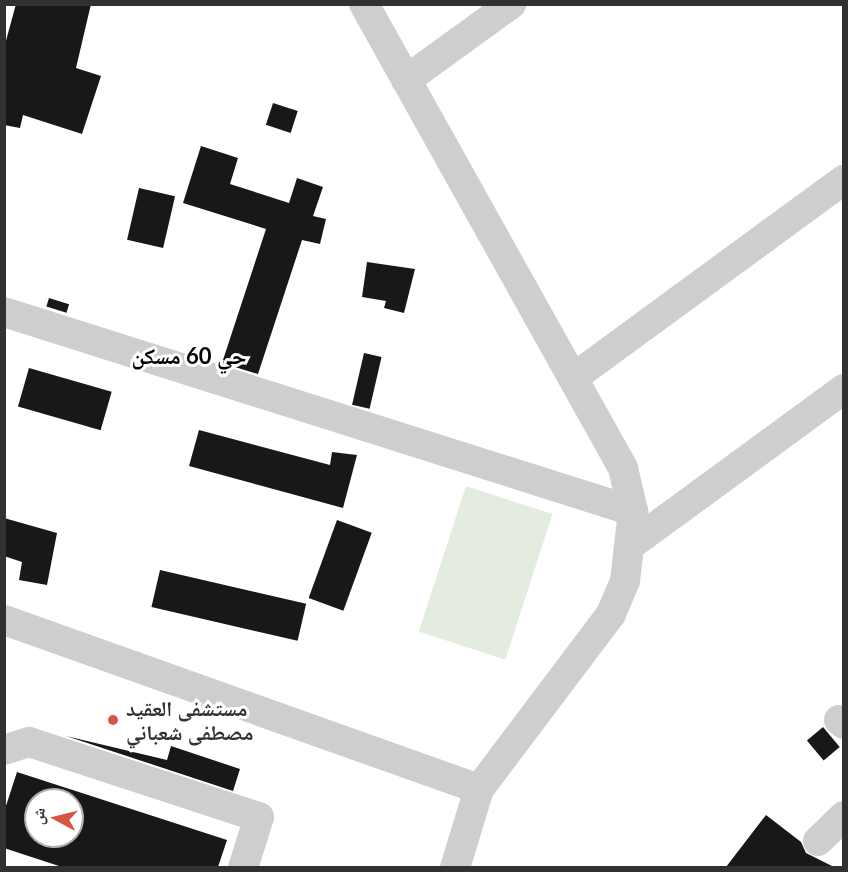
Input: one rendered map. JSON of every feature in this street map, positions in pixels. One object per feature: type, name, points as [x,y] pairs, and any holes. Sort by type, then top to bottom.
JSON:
[{"type":"street","points":[[364,4],[623,468],[633,511],[632,544],[611,614],[479,789],[455,867]]},
{"type":"street","points":[[406,80],[511,4]]},
{"type":"street","points":[[573,378],[843,180]]},
{"type":"street","points":[[4,312],[633,511]]},
{"type":"street","points":[[632,544],[843,389]]},
{"type":"street","points":[[4,620],[479,789]]},
{"type":"street","points":[[4,750],[29,742],[259,817],[243,867]]},
{"type":"street","points":[[818,841],[843,816]]},
{"type":"shaded area","points":[[466,486],[553,514],[505,660],[419,632]]},
{"type":"building","points":[[16,4],[91,4],[76,68],[101,76],[82,134],[23,115],[20,128],[4,125],[4,48]]},
{"type":"building","points":[[273,103],[298,111],[291,133],[266,125]]},
{"type":"building","points":[[201,146],[238,158],[230,184],[289,203],[297,178],[323,187],[313,216],[326,219],[320,244],[302,240],[258,374],[222,363],[266,229],[183,203]]},
{"type":"building","points":[[139,188],[175,196],[163,248],[127,240]]},
{"type":"building","points":[[367,262],[415,269],[404,313],[384,308],[386,301],[362,297]]},
{"type":"building","points":[[49,298],[69,304],[66,313],[46,307]]},
{"type":"building","points":[[364,353],[382,357],[370,409],[352,405]]},
{"type":"building","points":[[29,368],[112,392],[101,430],[18,406]]},
{"type":"building","points":[[199,430],[330,465],[332,452],[357,455],[343,508],[189,466]]},
{"type":"building","points":[[4,518],[57,533],[47,585],[19,580],[22,562],[4,556]]},
{"type":"building","points":[[337,520],[372,533],[343,611],[309,598]]},
{"type":"building","points":[[160,570],[306,604],[298,641],[151,607]]},
{"type":"building","points":[[823,727],[840,747],[824,760],[807,740]]},
{"type":"building","points":[[66,736],[167,760],[171,746],[240,769],[233,791]]},
{"type":"building","points":[[17,772],[66,788],[24,788],[24,848],[84,848],[84,794],[227,840],[218,867],[62,867],[4,848],[4,812]]},
{"type":"building","points":[[766,815],[801,842],[806,853],[834,867],[726,867]]},
{"type":"place","name":"مستشفى العقيد مصطفى شعباني","points":[[113,720]]},
{"type":"district","name":"حي 60 مسكن","points":[[189,356]]}]
